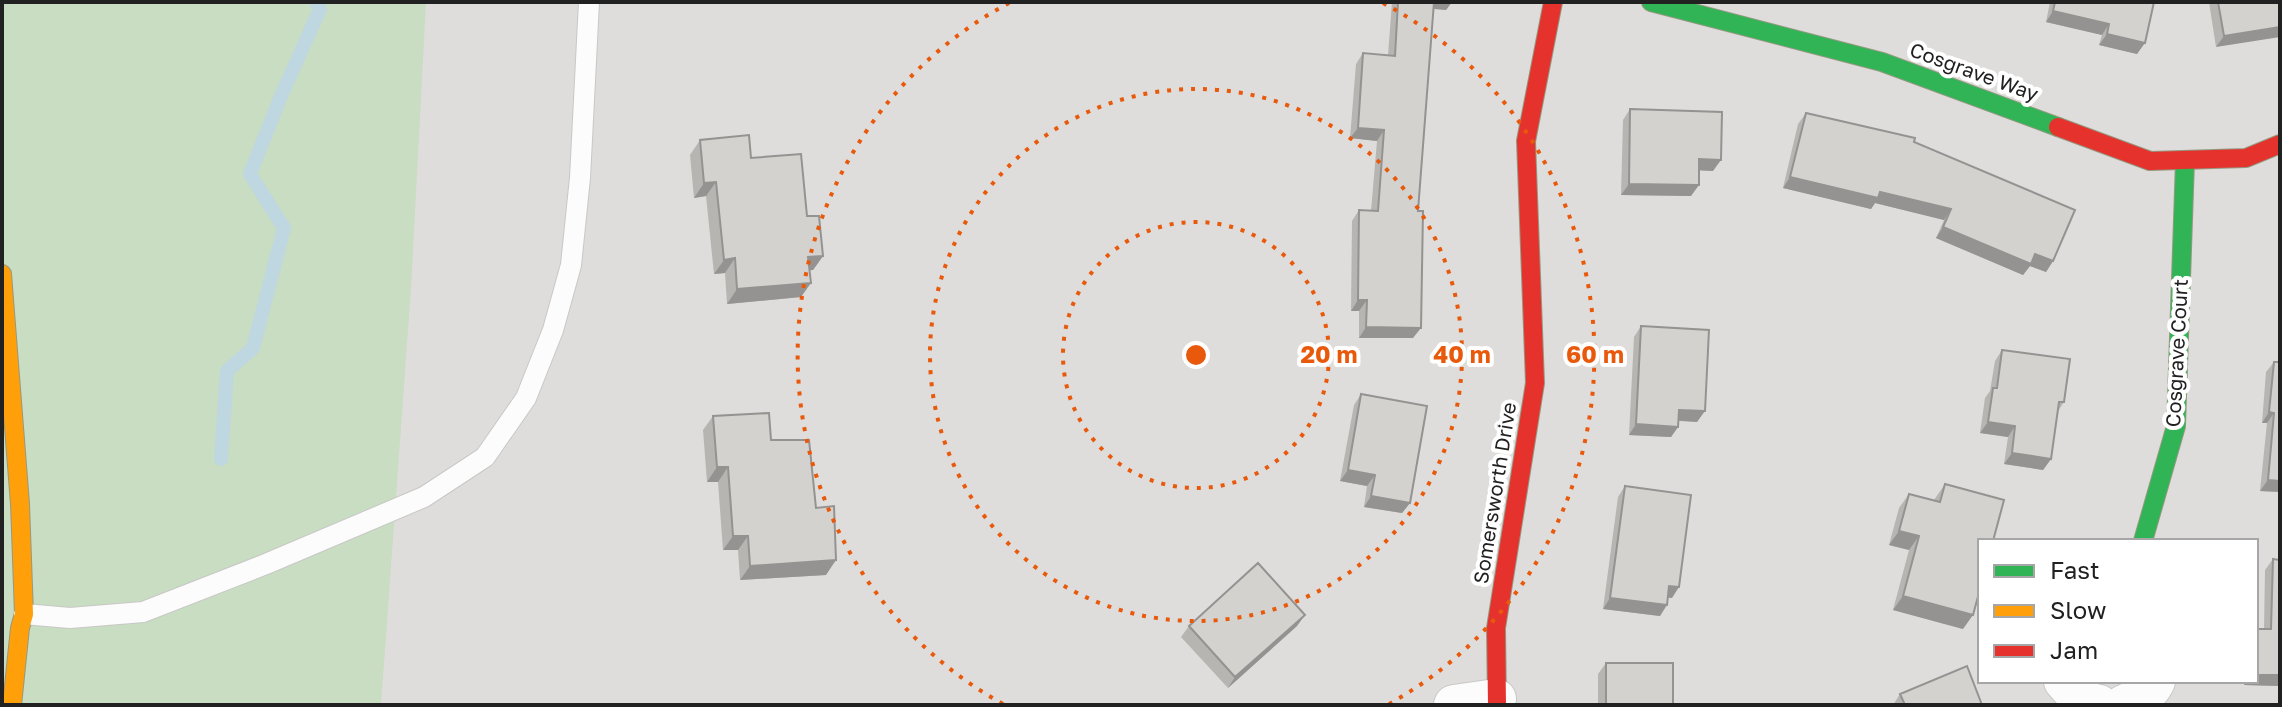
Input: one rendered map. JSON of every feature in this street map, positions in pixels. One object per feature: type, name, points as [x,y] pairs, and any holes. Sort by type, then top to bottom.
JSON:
[{"type":"street","name":"Somersworth Drive","points":[[1496,702],[1496,628],[1535,383],[1526,141],[1553,2]]},
{"type":"street","name":"Cosgrave Way","points":[[1651,2],[1882,62],[2150,161],[2246,158],[2280,144]]},
{"type":"street","name":"Cosgrave Court","points":[[2144,539],[2176,426],[2185,161]]},
{"type":"street","points":[[2,274],[20,504],[24,614],[12,705]]},
{"type":"street","points":[[2066,683],[2089,703],[2099,705]]},
{"type":"street","points":[[2124,705],[2140,698],[2154,683]]},
{"type":"street","points":[[1454,705],[1496,702]]},
{"type":"lane","points":[[24,614],[70,618],[143,612],[424,497],[485,457],[526,398],[553,330],[571,265],[580,178],[589,2]]},
{"type":"shaded area","points":[[2,2],[2280,2],[2280,705],[6,705]]},
{"type":"green space","points":[[2,2],[426,2],[411,288],[381,705],[2,705]]},
{"type":"building","points":[[1398,2],[1434,2],[1418,211],[1423,211],[1421,328],[1366,327],[1367,300],[1358,300],[1359,210],[1378,211],[1384,130],[1358,128],[1363,53],[1395,56]]},
{"type":"building","points":[[2055,2],[2154,2],[2145,43],[2107,34],[2109,24],[2053,11]]},
{"type":"building","points":[[2218,2],[2280,2],[2280,27],[2224,36]]},
{"type":"building","points":[[1630,109],[1722,112],[1721,160],[1699,159],[1699,185],[1629,184]]},
{"type":"building","points":[[1806,113],[1915,138],[1914,142],[2075,210],[2053,261],[2035,254],[2031,264],[1943,227],[1951,209],[1880,192],[1878,198],[1790,177]]},
{"type":"building","points":[[749,135],[751,158],[801,154],[807,216],[819,216],[823,256],[808,257],[811,283],[737,289],[735,258],[724,260],[716,182],[704,183],[700,140]]},
{"type":"building","points":[[1641,326],[1709,330],[1705,411],[1679,410],[1678,427],[1636,424]]},
{"type":"building","points":[[2002,350],[2070,359],[2064,402],[2059,402],[2051,459],[2012,453],[2015,426],[1988,422]]},
{"type":"building","points":[[2274,362],[2280,362],[2280,481],[2268,480],[2274,413],[2269,412]]},
{"type":"building","points":[[1361,394],[1427,406],[1410,503],[1371,496],[1375,475],[1348,470]]},
{"type":"building","points":[[769,413],[771,440],[809,440],[816,508],[834,506],[836,560],[750,566],[748,536],[733,536],[728,467],[717,467],[713,416]]},
{"type":"building","points":[[1945,484],[2004,500],[1994,539],[1978,539],[1978,596],[1973,615],[1903,596],[1919,536],[1899,531],[1909,494],[1940,502]]},
{"type":"building","points":[[1625,486],[1691,495],[1679,587],[1669,586],[1667,605],[1610,598]]},
{"type":"building","points":[[2273,559],[2280,560],[2280,675],[2258,675],[2258,629],[2271,629]]},
{"type":"building","points":[[1258,563],[1305,615],[1235,677],[1189,626]]},
{"type":"building","points":[[1606,663],[1673,663],[1673,705],[1606,705]]},
{"type":"building","points":[[1967,666],[1982,705],[1905,705],[1900,694]]},
{"type":"waterway","points":[[221,459],[227,371],[253,348],[284,228],[250,174],[320,9],[316,2]]},
{"type":"traffic: fast","points":[[1651,2],[1882,62],[2058,127]]},
{"type":"traffic: fast","points":[[2144,539],[2176,426],[2185,161]]},
{"type":"traffic: slow","points":[[2,274],[20,504],[24,614],[12,705]]},
{"type":"traffic: jam","points":[[1497,705],[1496,628],[1535,383],[1526,141],[1553,2]]},
{"type":"traffic: jam","points":[[2058,127],[2150,161],[2246,158],[2280,144]]}]
